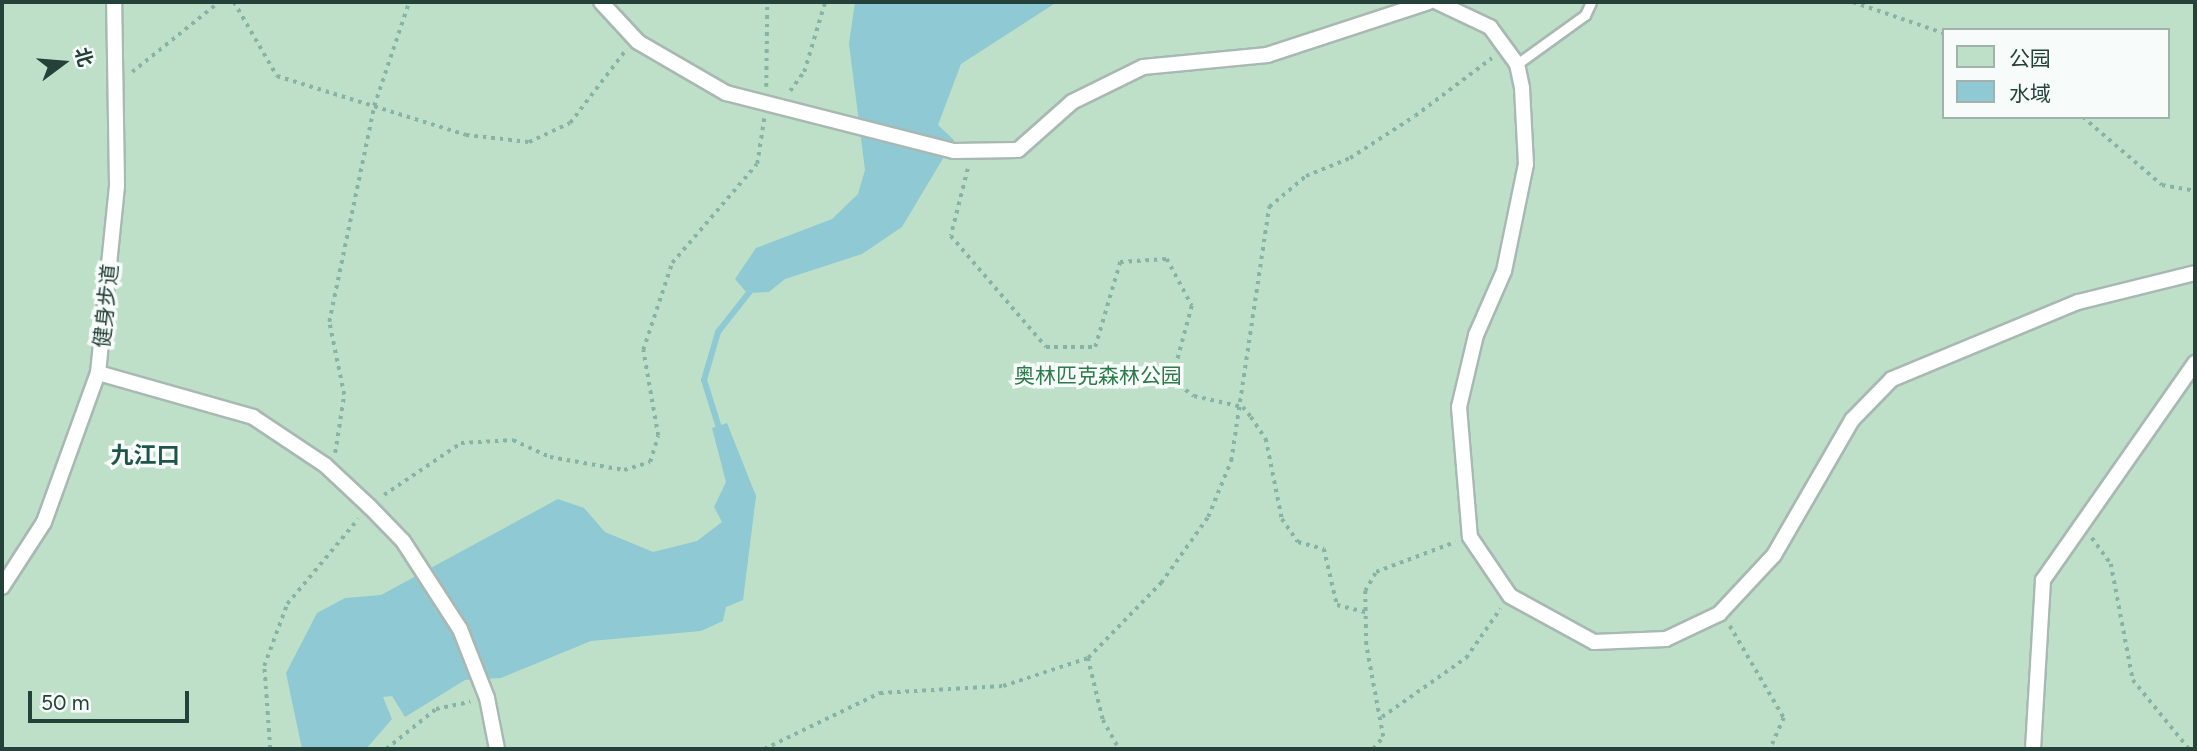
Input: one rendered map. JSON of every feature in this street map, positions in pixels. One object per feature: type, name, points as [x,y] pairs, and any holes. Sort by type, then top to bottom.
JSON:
[{"type":"street","name":"健身步道","points":[[2,587],[44,522],[98,373],[117,185],[114,2]]},
{"type":"street","points":[[601,2],[633,37],[726,93],[954,151],[1018,149],[1072,102],[1143,67],[1267,55],[1429,2]]},
{"type":"street","points":[[1437,2],[1490,27],[1517,64],[1525,164],[1504,271],[1476,335],[1459,407],[1470,537],[1510,596],[1594,642],[1666,639],[1719,614],[1774,555],[1852,421],[1892,379],[2078,302],[2195,273]]},
{"type":"street","points":[[2033,749],[2043,580],[2080,521],[2195,363]]},
{"type":"street","points":[[98,373],[253,417],[332,472],[370,507],[403,541],[460,629],[484,692],[497,749]]},
{"type":"lane","points":[[1517,64],[1585,15],[1591,2]]},
{"type":"path","points":[[117,86],[219,2]]},
{"type":"path","points":[[234,2],[278,76],[466,135],[529,142],[570,123],[633,37]]},
{"type":"path","points":[[332,472],[344,395],[329,322],[374,106],[409,2]]},
{"type":"path","points":[[270,749],[264,666],[287,604],[370,507],[461,443],[513,440],[550,457],[624,470],[650,462],[658,436],[643,350],[672,263],[757,164],[772,105],[767,2]]},
{"type":"path","points":[[772,105],[804,72],[825,2]]},
{"type":"path","points":[[1853,2],[1941,32]]},
{"type":"path","points":[[764,749],[880,693],[1003,686],[1088,658],[1161,583],[1208,517],[1243,407],[1269,207],[1306,176],[1350,158],[1415,116],[1505,48]]},
{"type":"path","points":[[2085,119],[2162,185],[2195,191]]},
{"type":"path","points":[[972,150],[951,236],[1046,346],[1094,347],[1120,262],[1167,260],[1192,306],[1172,380],[1194,397],[1243,407],[1266,439],[1282,519],[1298,542],[1324,549],[1337,605],[1366,612]]},
{"type":"path","points":[[2080,521],[2111,564],[2133,680],[2189,749]]},
{"type":"path","points":[[1373,749],[1383,737],[1382,717],[1365,591],[1376,572],[1470,537]]},
{"type":"path","points":[[1382,717],[1466,658],[1510,596]]},
{"type":"path","points":[[1719,614],[1773,690],[1784,718],[1770,749]]},
{"type":"path","points":[[1088,658],[1103,720],[1119,749]]},
{"type":"path","points":[[386,749],[436,709],[484,692]]},
{"type":"green space","name":"奥林匹克森林公园","points":[[2,2],[2195,2],[2195,749],[2,749]]},
{"type":"water","points":[[855,2],[1057,2],[961,64],[938,125],[954,140],[902,227],[862,254],[785,279],[769,292],[747,293],[735,279],[756,248],[832,219],[858,194],[865,170],[849,44]]},
{"type":"water","points":[[727,423],[756,496],[743,600],[726,607],[723,621],[701,631],[591,641],[501,678],[465,680],[405,717],[392,696],[383,697],[392,719],[366,749],[302,749],[286,673],[317,613],[345,598],[381,595],[558,499],[584,508],[605,532],[653,552],[697,541],[722,522],[714,507],[726,482],[712,428]]},
{"type":"waterway","points":[[720,431],[704,380],[718,332],[751,290]]},
{"type":"district","name":"九江口","points":[[145,455]]}]
